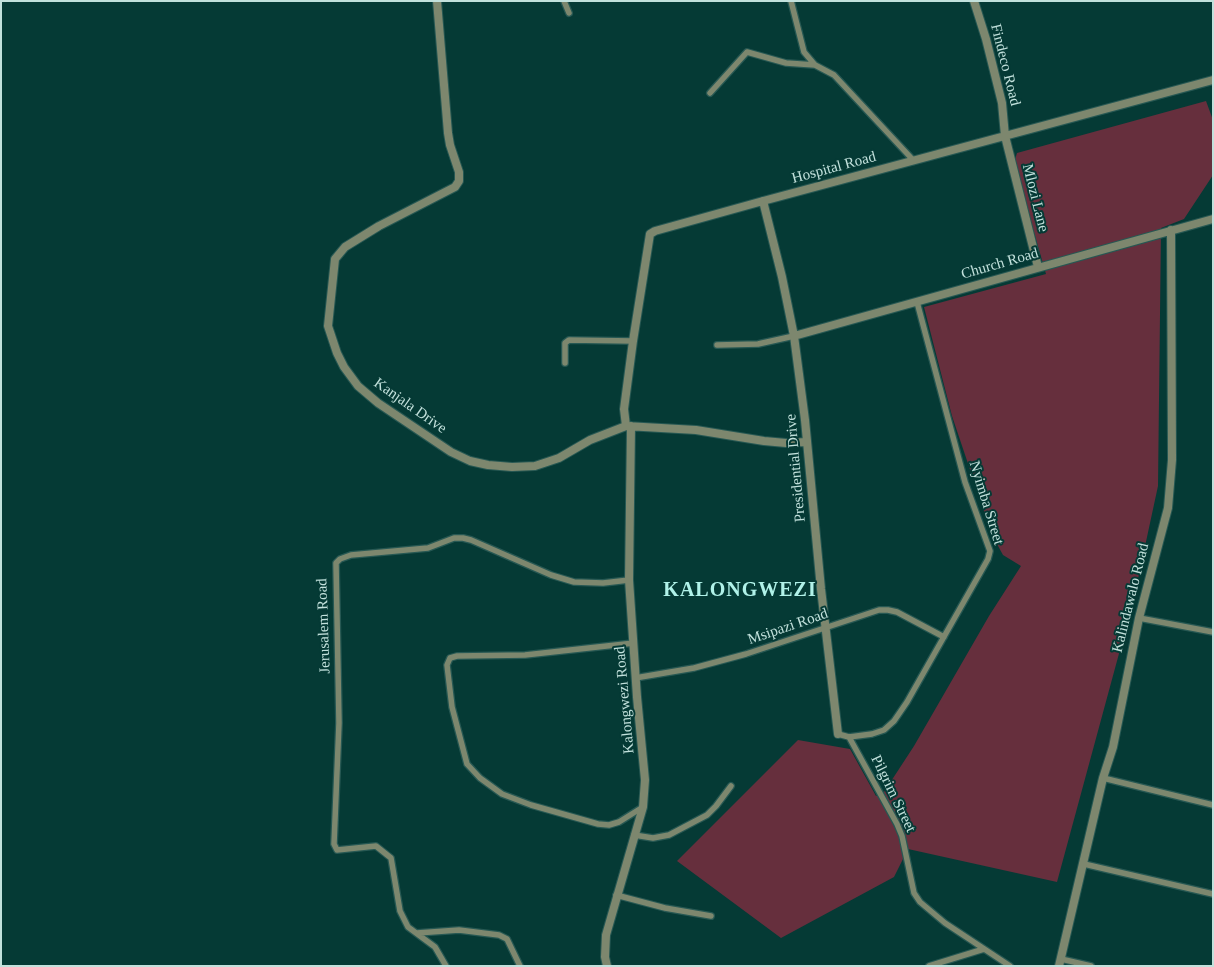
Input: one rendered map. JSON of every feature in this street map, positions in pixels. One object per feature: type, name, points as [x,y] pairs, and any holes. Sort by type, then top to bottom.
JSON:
[{"type":"street","name":"Kanjala Drive","points":[[437,1],[448,133],[450,146],[459,172],[459,181],[455,187],[378,226],[345,247],[335,259],[328,326],[337,353],[344,367],[358,386],[378,404],[451,452],[470,461],[488,465],[535,466],[559,458],[590,440],[628,426],[696,430],[786,443],[807,442]]},
{"type":"street","points":[[564,1],[569,13]]},
{"type":"street","points":[[791,1],[804,52],[815,65],[834,75],[914,161]]},
{"type":"street","name":"Findeco Road","points":[[974,1],[986,39],[1002,103],[1005,136]]},
{"type":"street","points":[[710,93],[748,52],[786,63],[815,65]]},
{"type":"street","name":"Hospital Road","points":[[628,426],[624,410],[650,234],[762,201],[1213,80]]},
{"type":"street","name":"Mlozi Lane","points":[[1005,136],[1038,267]]},
{"type":"street","name":"Presidential Drive","points":[[762,201],[782,277],[794,336],[838,734]]},
{"type":"street","name":"Church Road","points":[[794,336],[1213,219]]},
{"type":"street","name":"Kalindawalo Road","points":[[1060,962],[1103,778],[1113,747],[1139,618],[1168,508],[1171,482],[1171,230]]},
{"type":"street","name":"Nyimba Street","points":[[838,734],[842,737],[849,737],[884,730],[894,721],[944,637],[988,559],[990,551],[965,482],[917,302]]},
{"type":"street","points":[[717,345],[758,344],[794,336]]},
{"type":"street","points":[[566,363],[566,343],[569,340],[633,341]]},
{"type":"street","name":"Kalongwezi Road","points":[[607,966],[605,957],[606,935],[616,895],[643,807],[645,780],[635,678],[629,580],[628,426]]},
{"type":"street","name":"Jerusalem Road","points":[[417,933],[408,926],[400,911],[395,891],[391,858],[376,846],[337,850],[334,844],[339,723],[336,563],[340,559],[351,555],[428,548],[454,538],[463,538],[551,575],[574,582],[604,583],[629,580]]},
{"type":"street","name":"Msipazi Road","points":[[635,678],[718,662],[879,610],[897,612],[944,637]]},
{"type":"street","points":[[1139,618],[1213,632]]},
{"type":"street","points":[[634,644],[524,655],[456,656],[450,658],[447,665],[452,707],[468,764],[480,778],[502,794],[531,805],[598,824],[609,825],[618,822],[643,807]]},
{"type":"street","name":"Pilgrim Street","points":[[849,737],[902,836],[914,894],[920,902],[945,923],[1010,966]]},
{"type":"street","points":[[1103,778],[1213,804]]},
{"type":"street","points":[[634,835],[653,838],[669,836],[707,815],[731,786]]},
{"type":"street","points":[[1084,864],[1213,894]]},
{"type":"street","points":[[616,895],[664,908],[710,916]]},
{"type":"street","points":[[417,933],[459,930],[499,935],[507,940],[520,966]]},
{"type":"street","points":[[417,933],[435,947],[446,966]]},
{"type":"street","points":[[929,966],[984,949]]},
{"type":"street","points":[[1060,962],[1091,966]]},
{"type":"shaded area","points":[[1206,101],[1213,120],[1213,175],[1184,219],[1161,228],[1158,486],[1133,602],[1057,882],[908,849],[894,877],[781,938],[677,861],[798,740],[850,749],[876,796],[884,792],[914,746],[989,616],[1021,566],[1003,555],[992,535],[952,416],[924,307],[1046,274],[1014,163],[1017,153]]},
{"type":"district","name":"KALONGWEZI","points":[[740,591]]}]
